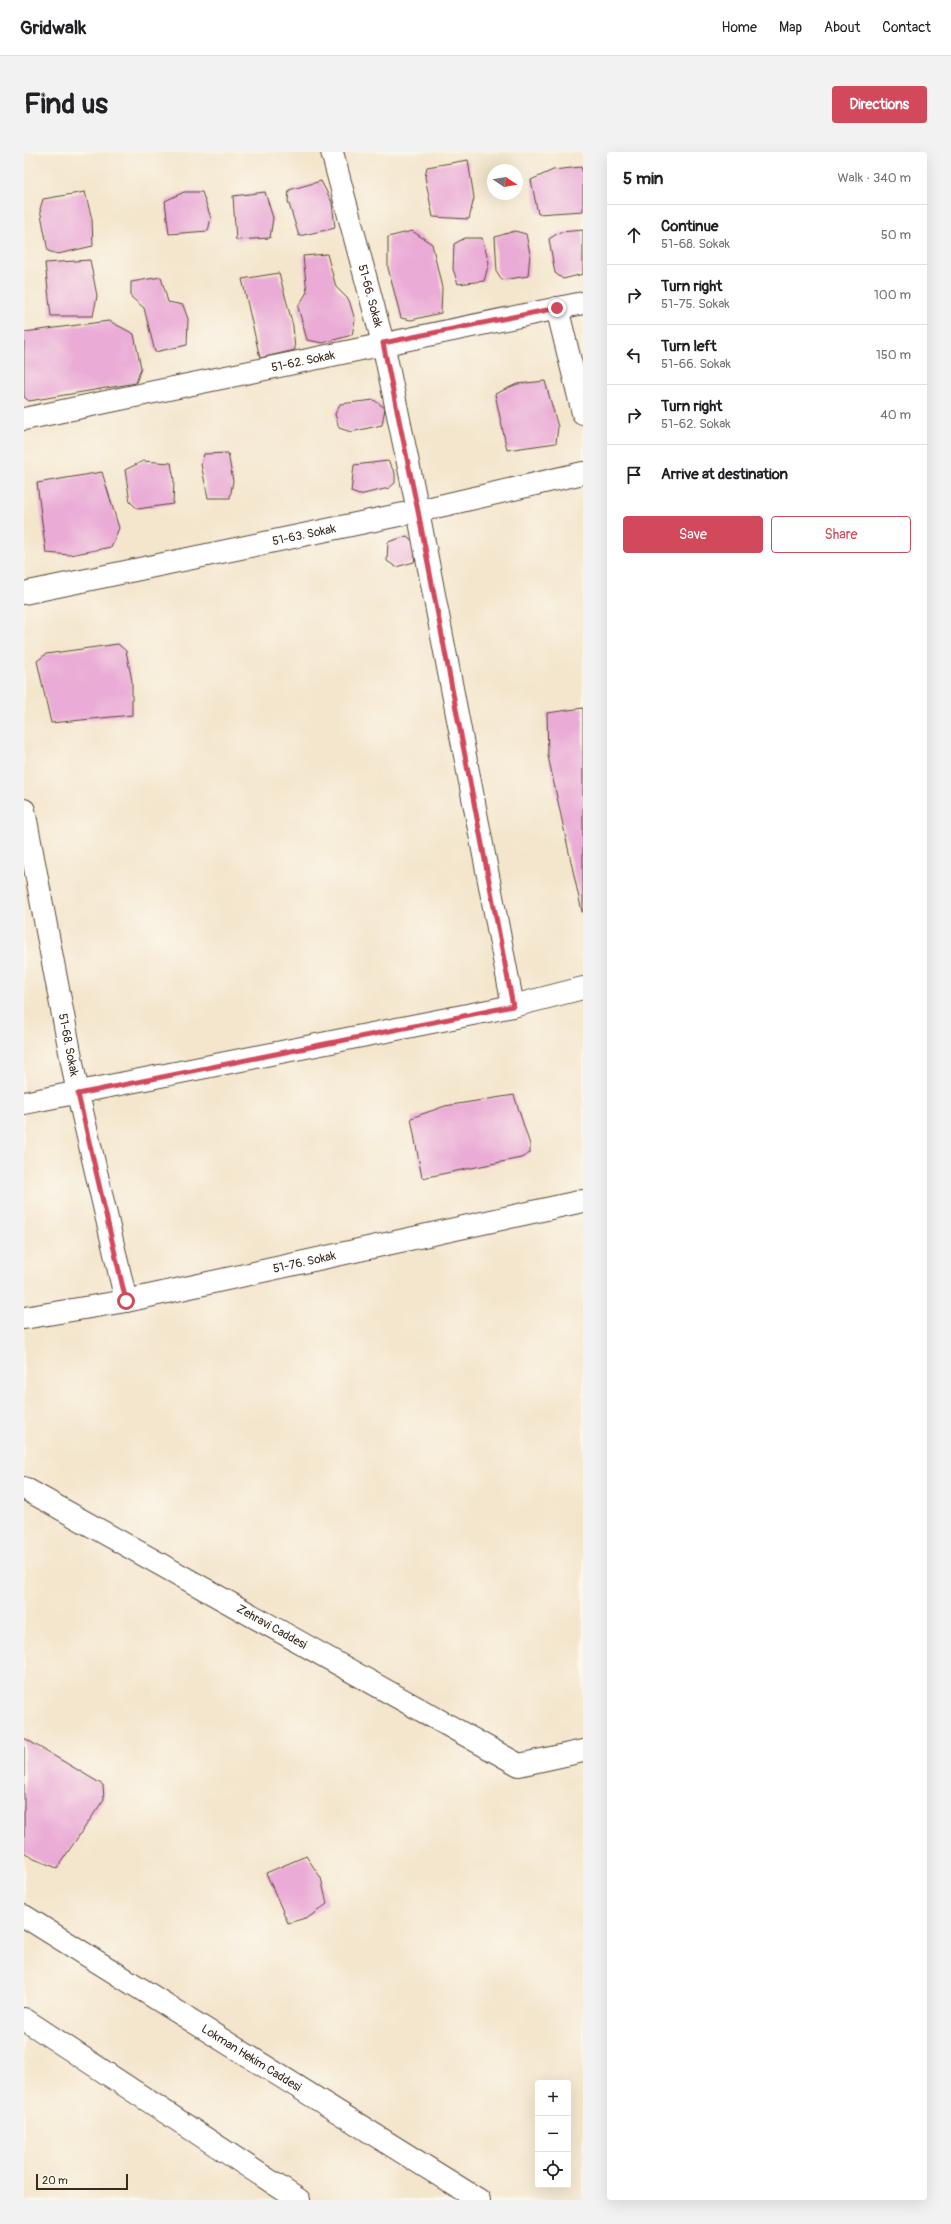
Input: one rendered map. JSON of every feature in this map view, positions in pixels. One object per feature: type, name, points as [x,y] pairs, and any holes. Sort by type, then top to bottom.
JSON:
[{"type":"street","name":"51-66. Sokak","points":[[332,152],[383,343],[418,511],[513,1006]]},
{"type":"street","name":"51-62. Sokak","points":[[24,419],[383,343],[583,303]]},
{"type":"street","points":[[557,308],[583,413]]},
{"type":"street","name":"51-63. Sokak","points":[[24,593],[418,511],[583,473]]},
{"type":"street","name":"51-68. Sokak","points":[[24,810],[78,1094],[126,1301]]},
{"type":"street","points":[[24,1103],[78,1094],[513,1006],[583,988]]},
{"type":"street","name":"51-76. Sokak","points":[[24,1318],[126,1301],[583,1201]]},
{"type":"street","name":"Zehravi Caddesi","points":[[24,1488],[519,1765],[583,1752]]},
{"type":"street","name":"Lokman Hekim Caddesi","points":[[24,1916],[479,2200]]},
{"type":"street","points":[[24,2019],[299,2200]]},
{"type":"building","points":[[468,160],[474,198],[469,219],[433,217],[425,177],[427,167]]},
{"type":"building","points":[[581,167],[583,174],[583,211],[538,214],[531,180],[553,170]]},
{"type":"building","points":[[321,181],[332,202],[335,228],[299,236],[288,201],[289,190]]},
{"type":"building","points":[[85,192],[92,219],[93,246],[58,254],[48,251],[40,209],[43,199]]},
{"type":"building","points":[[184,192],[202,192],[211,218],[208,231],[169,234],[165,201]]},
{"type":"building","points":[[265,192],[273,218],[270,238],[236,240],[233,196]]},
{"type":"building","points":[[583,230],[583,274],[563,279],[555,273],[549,239],[560,232]]},
{"type":"building","points":[[412,231],[432,244],[442,288],[441,313],[411,320],[401,318],[388,268],[388,237]]},
{"type":"building","points":[[515,231],[526,234],[530,254],[528,276],[502,280],[497,272],[495,237]]},
{"type":"building","points":[[465,238],[482,238],[489,263],[484,281],[458,284],[453,269],[454,244]]},
{"type":"building","points":[[327,254],[336,287],[349,300],[355,320],[352,335],[323,343],[307,340],[298,307],[307,292],[303,256]]},
{"type":"building","points":[[90,260],[97,296],[93,316],[51,316],[45,263]]},
{"type":"building","points":[[279,273],[293,326],[295,350],[260,358],[242,279]]},
{"type":"building","points":[[161,277],[168,302],[183,305],[188,319],[187,345],[155,352],[144,308],[131,297],[131,282]]},
{"type":"building","points":[[109,321],[134,334],[141,368],[136,383],[29,401],[24,397],[24,332]]},
{"type":"building","points":[[545,381],[558,427],[556,443],[507,450],[495,394],[517,384]]},
{"type":"building","points":[[374,400],[385,408],[382,425],[351,432],[339,428],[335,414],[340,404]]},
{"type":"building","points":[[228,453],[233,481],[230,498],[208,498],[201,464],[204,454]]},
{"type":"building","points":[[143,461],[171,463],[174,480],[173,504],[138,509],[130,502],[125,470]]},
{"type":"building","points":[[388,461],[395,473],[395,483],[389,488],[359,495],[351,492],[354,465]]},
{"type":"building","points":[[102,472],[119,528],[111,547],[70,555],[46,553],[37,483]]},
{"type":"building","points":[[407,536],[417,545],[414,562],[396,567],[387,561],[388,542]]},
{"type":"building","points":[[118,644],[126,651],[132,681],[132,715],[51,723],[37,661],[46,654]]},
{"type":"building","points":[[583,708],[582,912],[548,756],[547,713]]},
{"type":"building","points":[[514,1095],[530,1145],[530,1153],[521,1158],[422,1178],[411,1118],[445,1106]]},
{"type":"building","points":[[24,1738],[103,1785],[104,1799],[57,1868],[34,1859],[24,1852]]},
{"type":"building","points":[[306,1856],[321,1878],[327,1904],[309,1917],[288,1923],[266,1873]]},
{"type":"route","points":[[126,1301],[78,1094],[513,1006],[418,511],[383,343],[557,308]]}]
